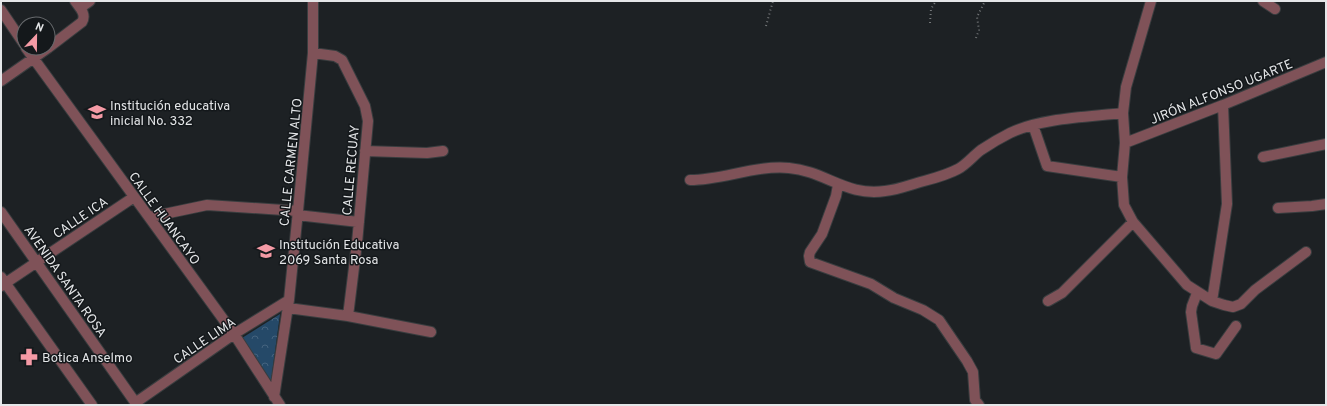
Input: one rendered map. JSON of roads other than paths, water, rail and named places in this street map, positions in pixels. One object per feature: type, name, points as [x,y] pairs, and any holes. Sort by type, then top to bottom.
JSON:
[{"type":"street","points":[[56,42],[82,22],[84,16],[77,4],[90,1]]},
{"type":"street","name":"CALLE CARMEN ALTO","points":[[277,401],[314,53],[313,1]]},
{"type":"street","points":[[1151,1],[1126,87],[1123,113],[1125,143],[1122,177],[1124,205],[1133,222],[1187,285],[1197,293],[1212,301],[1233,307],[1241,304],[1255,290],[1306,252]]},
{"type":"street","points":[[1263,1],[1275,9]]},
{"type":"street","points":[[1,10],[16,32]]},
{"type":"street","name":"CALLE RECUAY","points":[[314,53],[335,56],[342,60],[364,106],[368,120],[359,222],[348,316]]},
{"type":"street","name":"CALLE HUANCAYO","points":[[32,56],[234,334],[277,401]]},
{"type":"street","points":[[1,81],[38,56]]},
{"type":"street","name":"JIRÓN ALFONSO UGARTE","points":[[1125,143],[1223,105],[1326,62]]},
{"type":"street","points":[[1212,301],[1227,204],[1223,105]]},
{"type":"street","points":[[690,180],[715,178],[757,170],[790,168],[811,172],[838,185],[858,191],[885,191],[941,176],[958,169],[982,149],[1009,133],[1033,125],[1123,113]]},
{"type":"street","points":[[1033,125],[1047,166],[1122,177]]},
{"type":"street","points":[[1263,157],[1326,144]]},
{"type":"street","points":[[365,151],[427,153],[443,151]]},
{"type":"street","points":[[838,185],[836,196],[822,234],[810,252],[810,262],[871,284],[894,298],[923,310],[939,320],[973,372],[975,400],[979,405]]},
{"type":"street","name":"CALLE ICA","points":[[2,282],[37,262],[134,197]]},
{"type":"street","points":[[150,217],[207,204],[298,213],[359,222]]},
{"type":"street","points":[[1278,208],[1326,204]]},
{"type":"street","name":"AVENIDA SANTA ROSA","points":[[1,212],[136,404]]},
{"type":"street","points":[[1048,301],[1062,293],[1133,222]]},
{"type":"street","points":[[2,282],[92,405]]},
{"type":"street","points":[[1197,293],[1191,312],[1196,348],[1216,354],[1236,326]]},
{"type":"street","points":[[288,304],[431,332]]},
{"type":"street","name":"CALLE LIMA","points":[[136,404],[234,334],[288,304]]},
{"type":"place","name":"Institución educativa inicial No. 332","points":[[97,112]]},
{"type":"place","name":"Institución Educativa 2069 Santa Rosa","points":[[266,251]]},
{"type":"place","name":"Botica Anselmo","points":[[29,357]]}]
